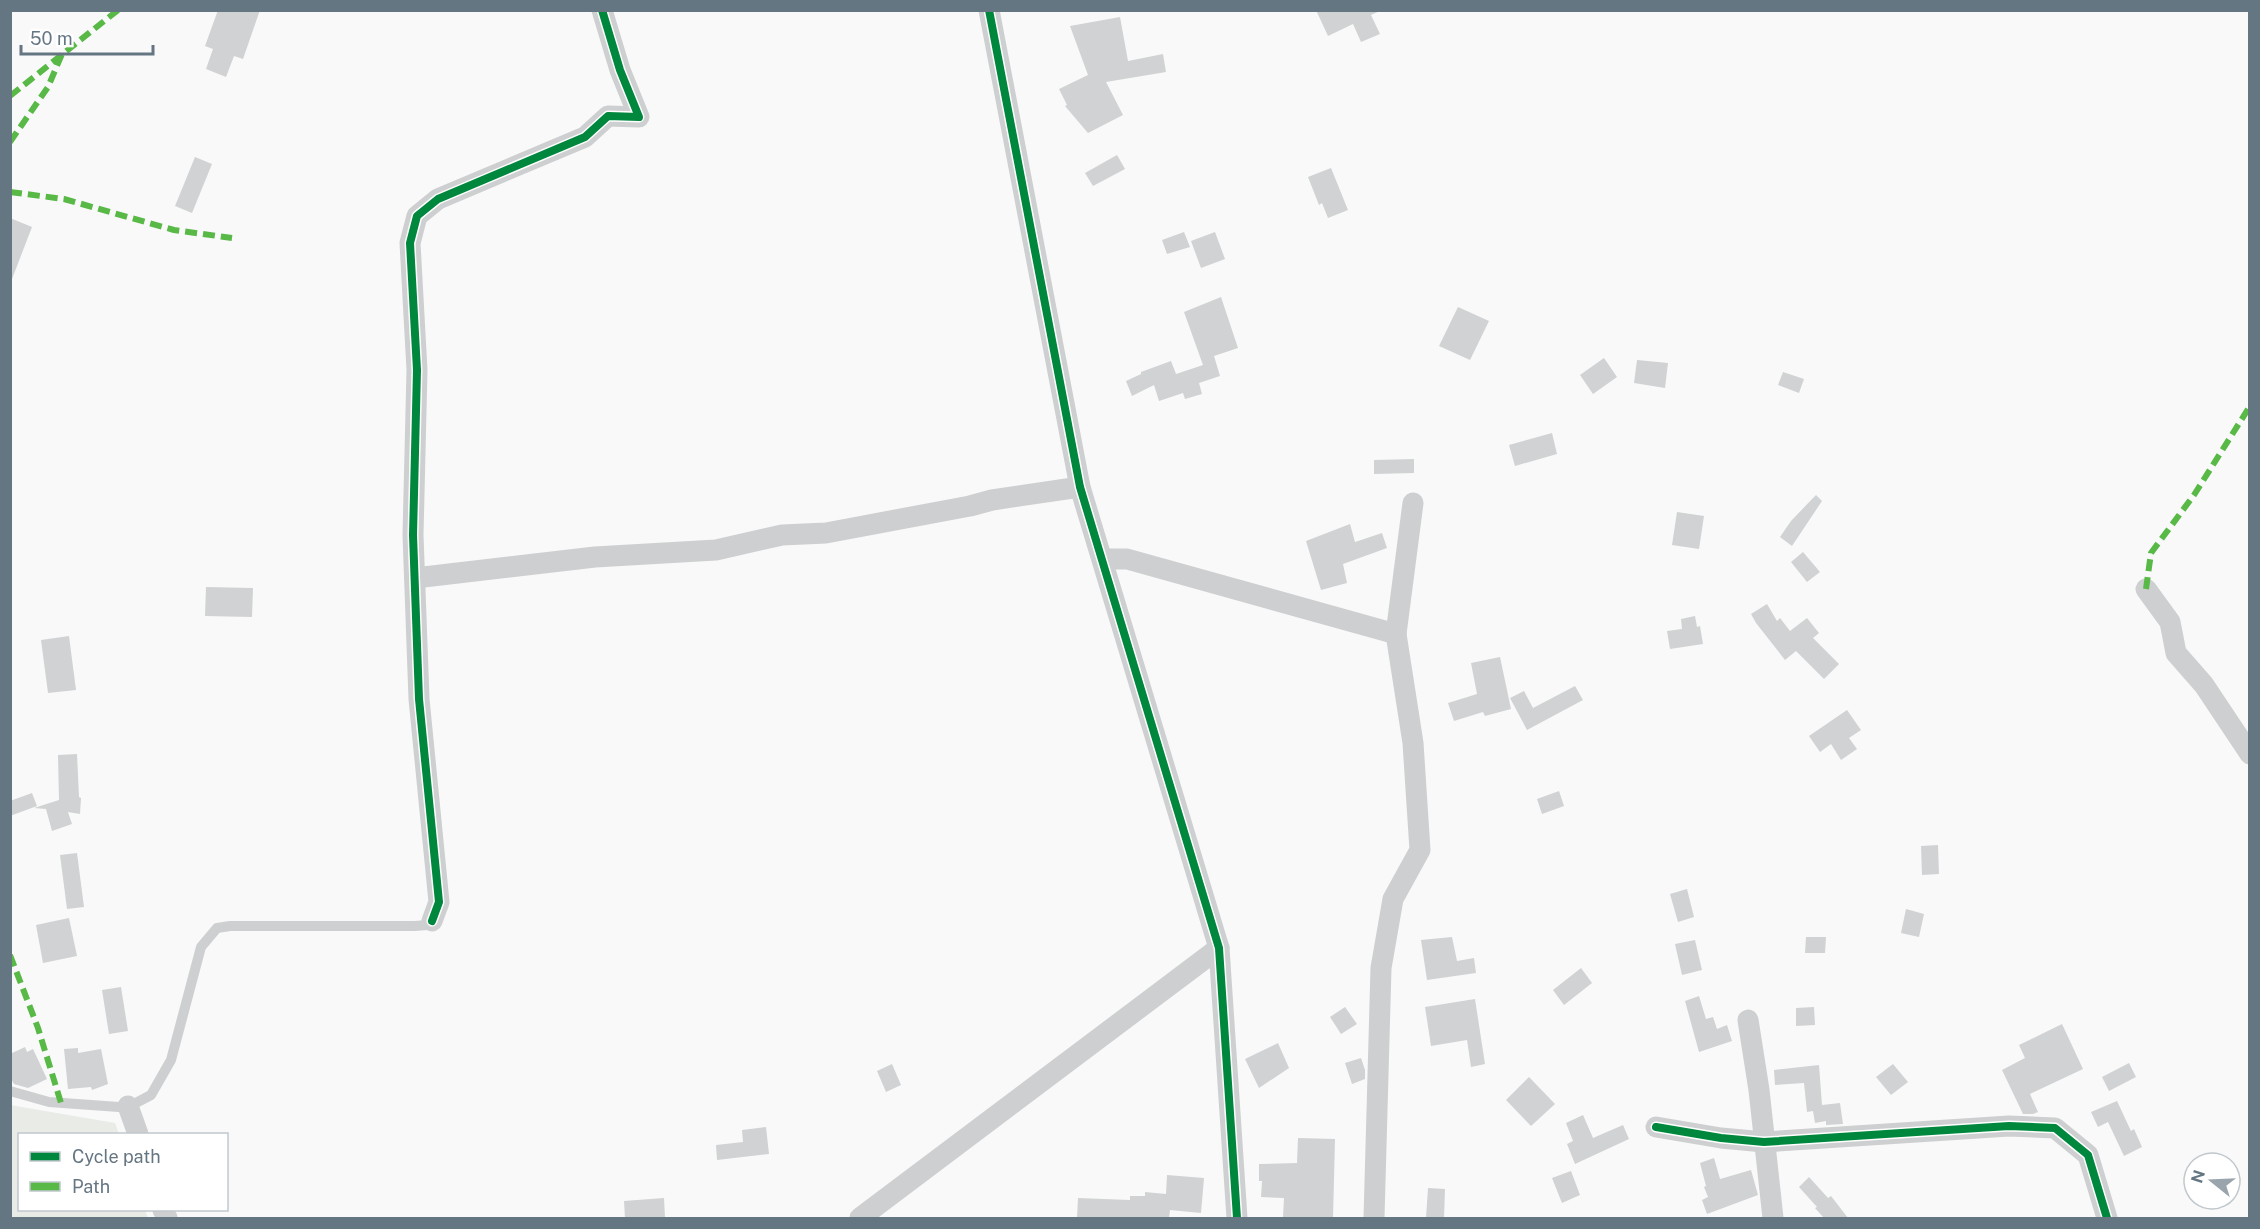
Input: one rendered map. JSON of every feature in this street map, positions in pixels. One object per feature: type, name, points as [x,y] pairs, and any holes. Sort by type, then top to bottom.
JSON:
[{"type":"street","points":[[432,921],[440,902],[419,699],[413,535],[417,370],[410,243],[417,216],[438,199],[585,136],[608,116],[639,117],[620,70],[602,10]]},
{"type":"street","points":[[989,10],[1080,487],[1219,948],[1237,1218]]},
{"type":"street","points":[[415,578],[595,557],[716,550],[782,535],[826,533],[992,500],[1080,487]]},
{"type":"street","points":[[1374,1218],[1381,969],[1393,898],[1420,850],[1413,743],[1396,633],[1413,503]]},
{"type":"street","points":[[1102,559],[1127,559],[1396,633]]},
{"type":"street","points":[[2146,589],[2170,622],[2176,653],[2204,685],[2250,754]]},
{"type":"street","points":[[860,1218],[1219,948]]},
{"type":"street","points":[[1748,1020],[1773,1218]]},
{"type":"street","points":[[128,1106],[138,1133]]},
{"type":"street","points":[[1656,1127],[1721,1138],[1764,1142],[2009,1126],[2055,1128],[2088,1155],[2107,1218]]},
{"type":"lane","points":[[10,1091],[49,1102],[119,1107],[128,1106],[151,1095],[171,1060],[201,947],[217,928],[230,926],[415,926],[427,925],[432,921]]},
{"type":"shaded area","points":[[10,1105],[115,1123],[119,1133],[18,1133],[18,1211],[145,1211],[148,1218],[11,1218]]},
{"type":"building","points":[[218,10],[260,10],[243,59],[234,56],[226,77],[206,69],[213,49],[205,46]]},
{"type":"building","points":[[1316,10],[1382,10],[1371,15],[1380,34],[1361,42],[1353,24],[1328,36]]},
{"type":"building","points":[[1120,17],[1128,61],[1163,54],[1166,72],[1106,82],[1123,115],[1088,133],[1065,106],[1067,105],[1059,89],[1088,75],[1070,26]]},
{"type":"building","points":[[1117,155],[1125,169],[1093,186],[1085,173]]},
{"type":"building","points":[[195,157],[212,164],[192,213],[175,206]]},
{"type":"building","points":[[1331,168],[1348,210],[1328,218],[1322,203],[1319,205],[1308,177]]},
{"type":"building","points":[[10,218],[32,227],[12,279],[10,279]]},
{"type":"building","points":[[1184,232],[1190,247],[1167,254],[1162,240]]},
{"type":"building","points":[[1215,232],[1225,259],[1201,268],[1191,241]]},
{"type":"building","points":[[1221,297],[1238,348],[1214,356],[1220,376],[1199,383],[1202,394],[1185,399],[1183,393],[1159,401],[1154,385],[1132,396],[1126,381],[1141,372],[1171,361],[1176,374],[1203,365],[1184,312]]},
{"type":"building","points":[[1458,307],[1489,321],[1470,360],[1439,346]]},
{"type":"building","points":[[1604,358],[1617,377],[1593,394],[1580,375]]},
{"type":"building","points":[[1637,360],[1668,363],[1665,388],[1634,383]]},
{"type":"building","points":[[1783,372],[1804,379],[1799,393],[1778,385]]},
{"type":"building","points":[[1552,433],[1557,454],[1515,466],[1509,445]]},
{"type":"building","points":[[1414,459],[1414,473],[1374,474],[1374,460]]},
{"type":"building","points":[[1816,495],[1822,501],[1792,546],[1780,537],[1791,521]]},
{"type":"building","points":[[1677,512],[1704,516],[1699,549],[1672,545]]},
{"type":"building","points":[[1350,524],[1355,542],[1382,533],[1387,548],[1343,564],[1347,583],[1321,590],[1306,541]]},
{"type":"building","points":[[1803,552],[1820,572],[1807,582],[1791,562]]},
{"type":"building","points":[[206,587],[253,588],[252,617],[205,616]]},
{"type":"building","points":[[1767,604],[1777,621],[1780,618],[1790,631],[1807,618],[1819,633],[1813,638],[1839,664],[1824,679],[1796,651],[1785,660],[1756,623],[1751,614]]},
{"type":"building","points":[[1695,616],[1697,627],[1700,626],[1703,644],[1670,649],[1667,631],[1682,629],[1681,619]]},
{"type":"building","points":[[69,636],[76,690],[48,693],[41,640]]},
{"type":"building","points":[[1500,657],[1511,709],[1485,716],[1483,712],[1454,721],[1448,703],[1477,694],[1471,663]]},
{"type":"building","points":[[1575,686],[1583,700],[1527,730],[1510,698],[1524,691],[1533,708]]},
{"type":"building","points":[[1847,710],[1861,730],[1849,738],[1857,749],[1841,760],[1831,744],[1820,752],[1809,736]]},
{"type":"building","points":[[77,754],[80,814],[68,812],[72,824],[52,831],[46,809],[34,808],[59,800],[58,755]]},
{"type":"building","points":[[1559,791],[1564,806],[1542,814],[1537,799]]},
{"type":"building","points":[[32,793],[37,806],[10,816],[10,801]]},
{"type":"building","points":[[1938,845],[1939,874],[1922,875],[1921,846]]},
{"type":"building","points":[[77,853],[84,907],[67,909],[60,855]]},
{"type":"building","points":[[1687,889],[1694,917],[1678,922],[1670,894]]},
{"type":"building","points":[[1906,909],[1924,914],[1919,937],[1901,933]]},
{"type":"building","points":[[69,918],[77,956],[43,963],[36,925]]},
{"type":"building","points":[[1452,937],[1457,961],[1474,958],[1476,973],[1427,980],[1421,940]]},
{"type":"building","points":[[1806,937],[1826,937],[1825,953],[1805,953]]},
{"type":"building","points":[[1695,940],[1702,970],[1682,975],[1675,944]]},
{"type":"building","points":[[1581,968],[1592,983],[1564,1005],[1553,990]]},
{"type":"building","points":[[121,987],[128,1031],[109,1034],[102,990]]},
{"type":"building","points":[[1699,996],[1706,1019],[1713,1017],[1717,1029],[1727,1025],[1732,1041],[1699,1052],[1685,1001]]},
{"type":"building","points":[[1475,999],[1485,1064],[1471,1067],[1467,1040],[1431,1046],[1425,1007]]},
{"type":"building","points":[[1345,1007],[1357,1024],[1341,1034],[1330,1017]]},
{"type":"building","points":[[1814,1007],[1815,1025],[1796,1026],[1796,1008]]},
{"type":"building","points":[[2062,1024],[2083,1069],[2030,1094],[2038,1112],[2023,1114],[2002,1070],[2025,1058],[2019,1045]]},
{"type":"building","points":[[1278,1043],[1289,1068],[1259,1088],[1245,1059]]},
{"type":"building","points":[[25,1047],[27,1052],[33,1049],[47,1079],[28,1088],[14,1084],[10,1077],[10,1054]]},
{"type":"building","points":[[78,1048],[78,1053],[101,1049],[108,1084],[92,1090],[91,1087],[68,1089],[64,1049]]},
{"type":"building","points":[[1361,1058],[1365,1079],[1352,1084],[1345,1063]]},
{"type":"building","points":[[2129,1063],[2136,1077],[2109,1091],[2102,1077]]},
{"type":"building","points":[[892,1064],[901,1085],[886,1092],[877,1071]]},
{"type":"building","points":[[1893,1064],[1908,1082],[1891,1095],[1876,1077]]},
{"type":"building","points":[[1819,1065],[1822,1105],[1840,1103],[1843,1124],[1826,1125],[1826,1121],[1815,1123],[1813,1111],[1807,1112],[1804,1083],[1775,1085],[1774,1070]]},
{"type":"building","points":[[1529,1077],[1555,1104],[1531,1126],[1506,1100]]},
{"type":"building","points":[[2117,1101],[2131,1131],[2134,1129],[2142,1147],[2124,1156],[2108,1122],[2098,1127],[2091,1112]]},
{"type":"building","points":[[1583,1115],[1593,1138],[1623,1125],[1629,1139],[1575,1164],[1567,1144],[1573,1141],[1566,1123]]},
{"type":"building","points":[[766,1127],[769,1154],[717,1160],[716,1145],[743,1142],[742,1130]]},
{"type":"building","points":[[1298,1138],[1335,1139],[1333,1218],[1283,1217],[1284,1198],[1261,1197],[1262,1181],[1259,1181],[1259,1164],[1297,1163]]},
{"type":"building","points":[[1714,1158],[1720,1179],[1751,1170],[1758,1195],[1707,1214],[1702,1200],[1708,1197],[1700,1163]]},
{"type":"building","points":[[1571,1171],[1580,1195],[1562,1203],[1552,1178]]},
{"type":"building","points":[[1167,1175],[1204,1178],[1201,1213],[1170,1210],[1169,1218],[1077,1218],[1078,1198],[1130,1200],[1130,1196],[1145,1196],[1145,1192],[1166,1194]]},
{"type":"building","points":[[1809,1177],[1828,1198],[1831,1196],[1848,1218],[1824,1218],[1799,1187]]},
{"type":"building","points":[[1428,1188],[1445,1189],[1444,1218],[1426,1218]]},
{"type":"building","points":[[664,1198],[665,1218],[625,1218],[624,1201]]},
{"type":"marked path","points":[[10,96],[118,10]]},
{"type":"marked path","points":[[10,142],[48,87],[62,54]]},
{"type":"marked path","points":[[10,192],[64,199],[174,230],[232,238]]},
{"type":"marked path","points":[[2146,589],[2151,553],[2194,495],[2250,406]]},
{"type":"marked path","points":[[10,955],[38,1028],[61,1103]]},
{"type":"cycle path","points":[[432,921],[439,902],[419,699],[413,535],[417,370],[410,243],[417,216],[438,199],[585,137],[608,116],[639,117],[620,70],[602,10]]},
{"type":"cycle path","points":[[989,10],[1080,487],[1219,948],[1237,1218]]},
{"type":"cycle path","points":[[1656,1127],[1721,1138],[1764,1142],[2009,1126],[2055,1128],[2088,1155],[2107,1218]]}]
